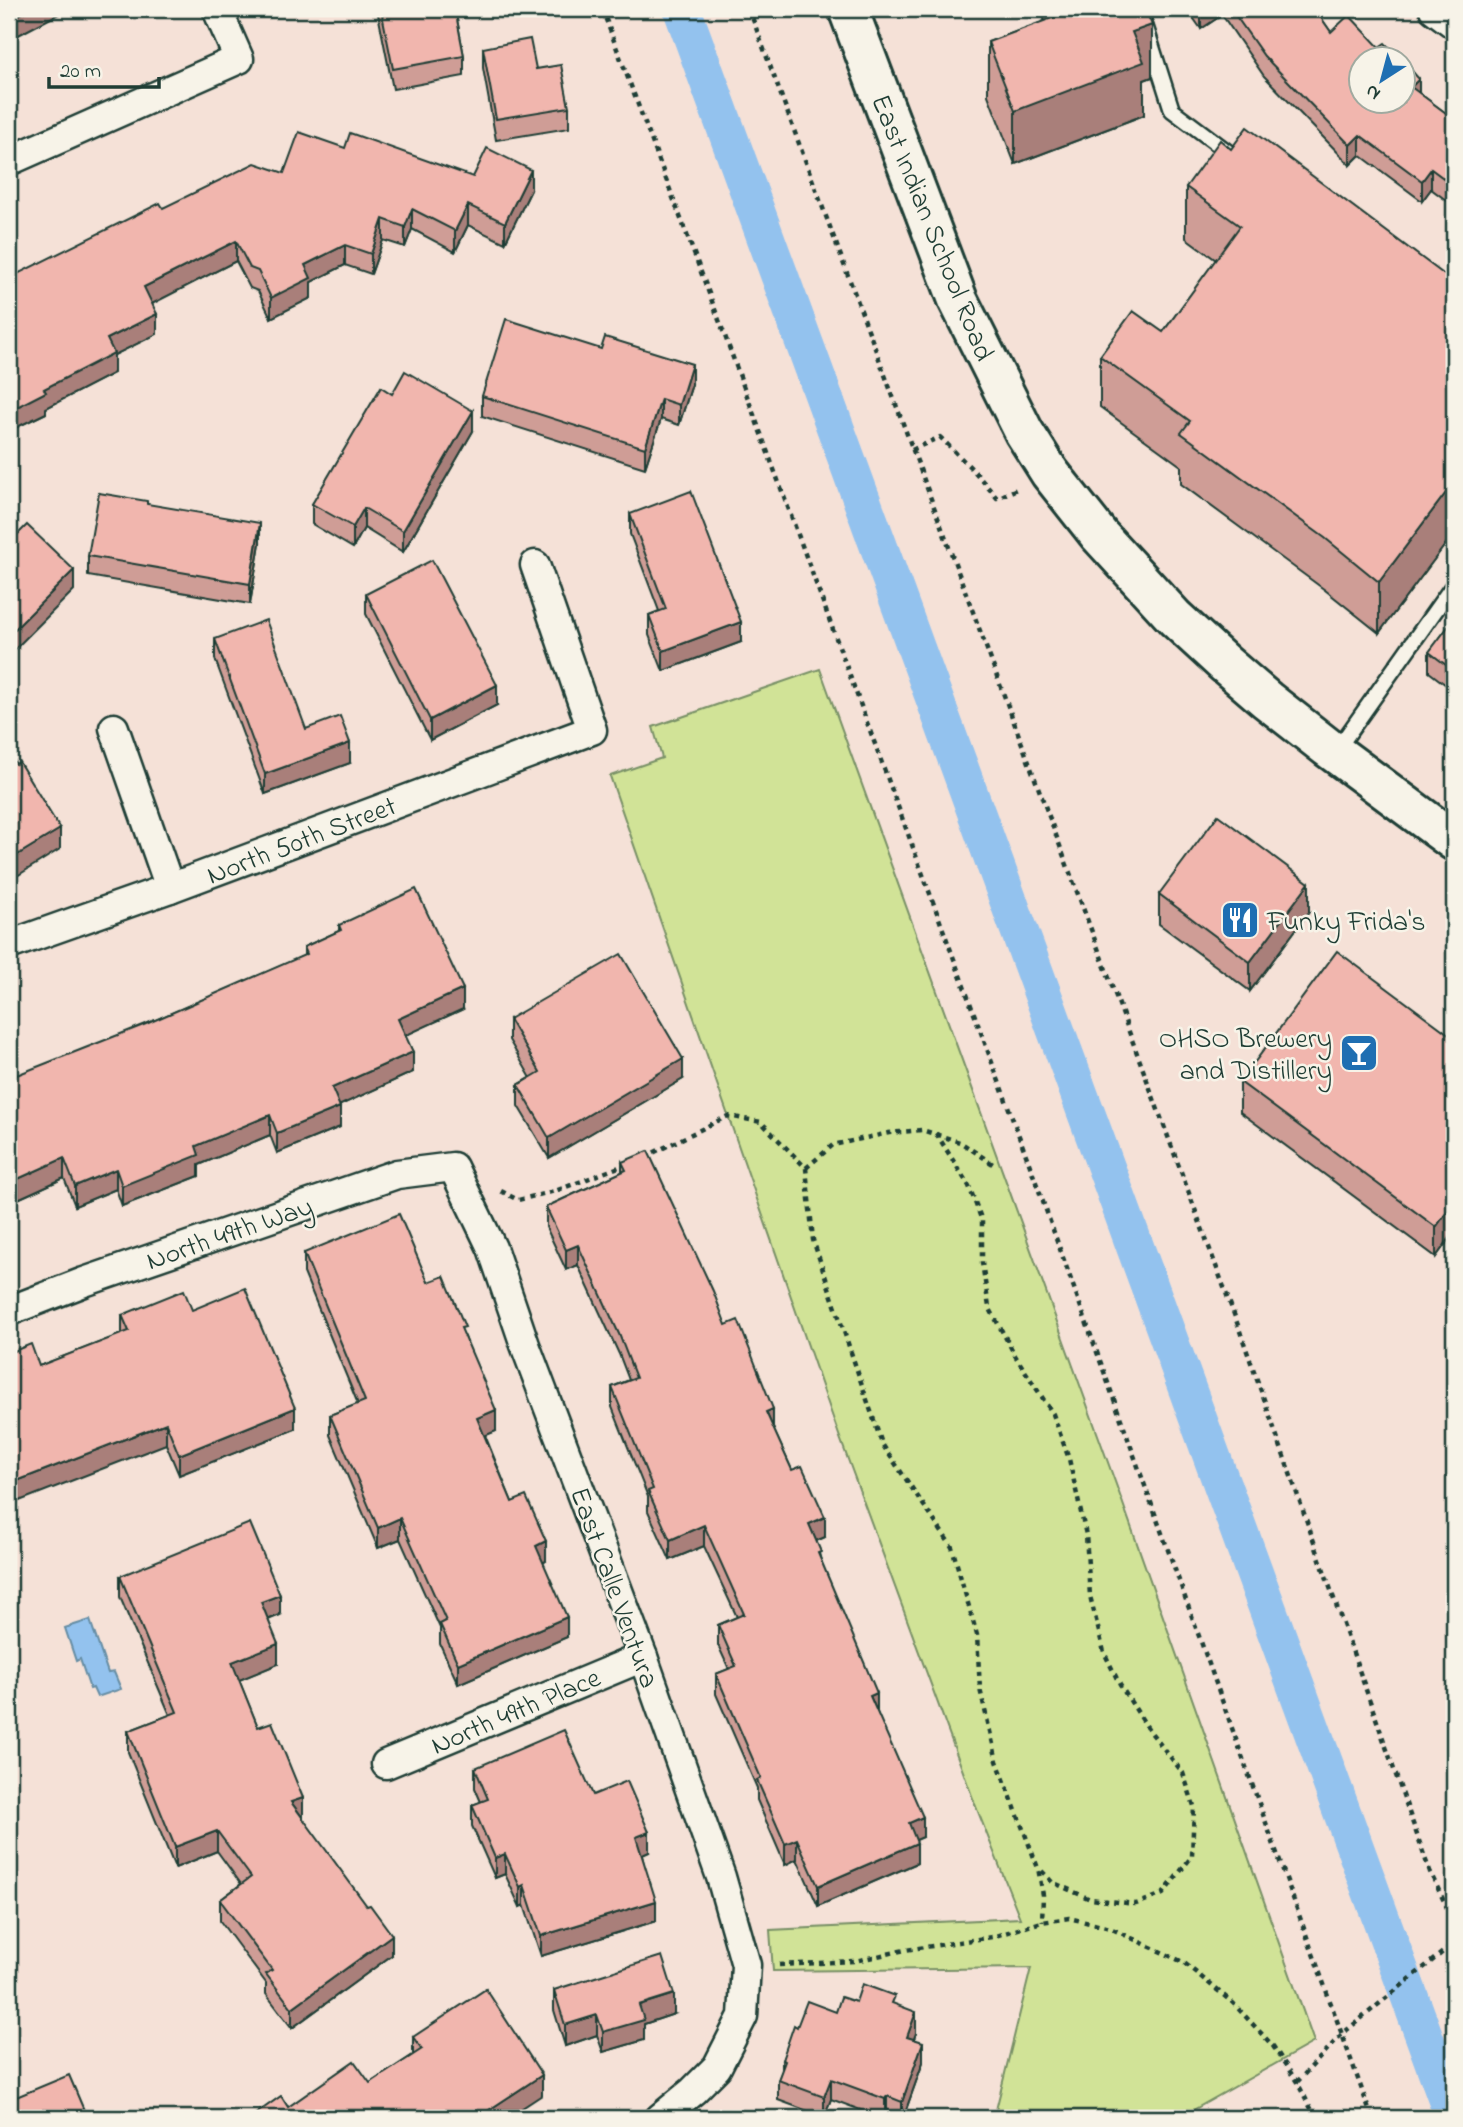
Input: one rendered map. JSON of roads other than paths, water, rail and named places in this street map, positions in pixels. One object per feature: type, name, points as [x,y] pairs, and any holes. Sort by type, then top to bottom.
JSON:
[{"type":"main road","name":"East Indian School Road","points":[[848,9],[957,300],[1024,432],[1050,473],[1099,535],[1175,618],[1267,700],[1454,841]]},
{"type":"street","points":[[9,161],[239,59],[217,9]]},
{"type":"street","points":[[1434,9],[1454,24]]},
{"type":"street","name":"North 50th Street","points":[[9,945],[170,888],[592,730],[535,565]]},
{"type":"street","points":[[114,728],[170,888]]},
{"type":"street","name":"North 49th Way","points":[[9,1311],[84,1282],[397,1174],[453,1167]]},
{"type":"street","name":"East Calle Ventura","points":[[453,1167],[492,1248],[525,1345],[643,1657],[721,1877],[746,1965],[743,2016],[717,2067],[660,2118]]},
{"type":"street","name":"North 49th Place","points":[[386,1764],[643,1657]]},
{"type":"lane","points":[[1140,9],[1172,110],[1248,167]]},
{"type":"lane","points":[[1335,752],[1454,583]]},
{"type":"water","points":[[90,1620],[108,1673],[114,1672],[121,1689],[97,1697],[93,1688],[90,1689],[80,1659],[76,1661],[65,1628]]},
{"type":"waterway","points":[[682,9],[1454,2118]]},
{"type":"place","name":"Funky Frida's","points":[[1240,920]]},
{"type":"place","name":"OHSO Brewery and Distillery","points":[[1359,1053]]}]
